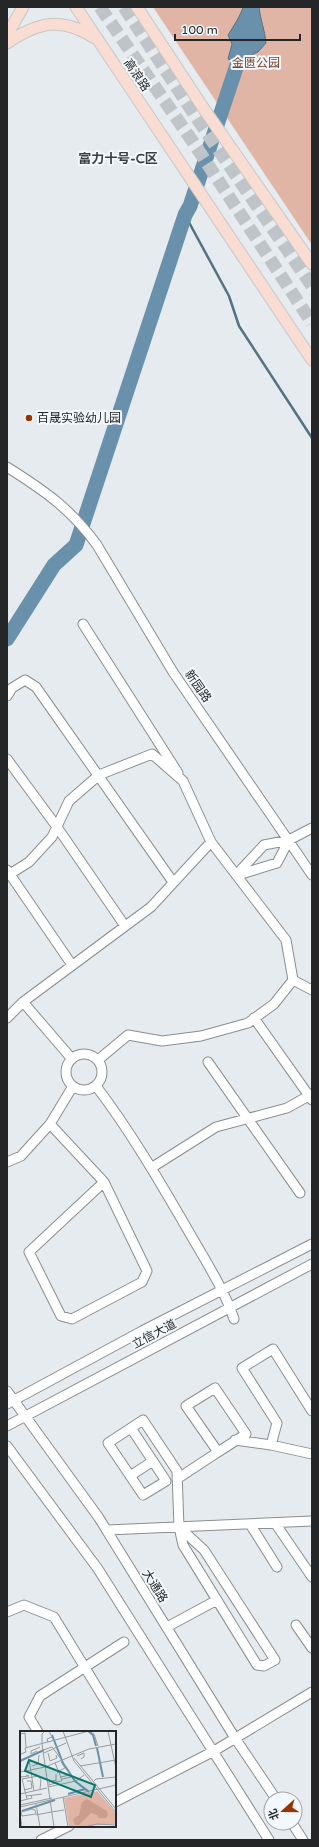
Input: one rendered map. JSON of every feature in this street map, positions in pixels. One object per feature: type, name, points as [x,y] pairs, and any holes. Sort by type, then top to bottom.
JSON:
[{"type":"main road","points":[[7,35],[23,7]]},
{"type":"main road","name":"高浪路","points":[[76,7],[312,360]]},
{"type":"main road","points":[[137,7],[204,109],[312,264]]},
{"type":"main road","points":[[144,7],[154,33]]},
{"type":"main road","points":[[7,43],[28,30],[45,25],[57,24],[83,31],[98,41]]},
{"type":"street","points":[[7,464],[68,508]]},
{"type":"street","points":[[7,468],[37,486],[68,508]]},
{"type":"street","name":"新园路","points":[[68,508],[99,545],[173,672],[312,870]]},
{"type":"street","points":[[83,624],[183,781],[211,842],[286,940],[293,980],[274,1004],[248,1023],[201,1036],[162,1041],[128,1034],[98,1060]]},
{"type":"street","points":[[7,696],[12,688],[25,680],[36,687],[174,882]]},
{"type":"street","points":[[72,965],[8,872],[29,862],[52,837],[69,801],[99,775],[152,754],[183,781]]},
{"type":"street","points":[[7,759],[57,827],[125,926]]},
{"type":"street","points":[[236,875],[264,845],[290,840],[312,828]]},
{"type":"street","points":[[236,875],[277,863],[290,840]]},
{"type":"street","name":"新园路","points":[[290,840],[312,875]]},
{"type":"street","points":[[7,1018],[23,1002],[151,907],[211,842]]},
{"type":"street","points":[[293,980],[312,990]]},
{"type":"street","points":[[23,1002],[72,1058]]},
{"type":"street","points":[[151,1168],[216,1127],[286,1108],[311,1097],[254,1018]]},
{"type":"street","points":[[83,1054],[89,1054],[98,1060],[101,1065],[102,1076],[96,1086],[85,1090],[73,1086],[69,1081],[66,1069],[72,1058],[83,1054]]},
{"type":"street","points":[[208,1062],[249,1118],[300,1193]]},
{"type":"street","points":[[7,1162],[21,1156],[50,1124],[73,1086]]},
{"type":"street","points":[[96,1086],[120,1117],[151,1168],[221,1291],[234,1319]]},
{"type":"street","points":[[50,1124],[104,1182],[147,1271],[142,1282],[79,1315],[72,1318],[61,1316],[29,1252],[104,1182]]},
{"type":"street","name":"立信大道","points":[[11,1402],[312,1244]]},
{"type":"street","name":"立信大道","points":[[7,1426],[312,1264]]},
{"type":"street","points":[[272,1445],[277,1423],[242,1368],[273,1349],[312,1411]]},
{"type":"street","points":[[177,1479],[246,1434],[215,1388],[186,1406],[218,1452]]},
{"type":"street","name":"大通路","points":[[7,1391],[11,1402],[26,1416],[107,1530],[236,1738],[271,1791]]},
{"type":"street","points":[[131,1428],[166,1481],[143,1495],[108,1443],[143,1420],[176,1471],[179,1527],[183,1545],[257,1665],[264,1666],[275,1660],[204,1550],[179,1527]]},
{"type":"street","points":[[235,1440],[272,1445],[312,1454]]},
{"type":"street","points":[[7,1446],[98,1569],[269,1840]]},
{"type":"street","points":[[130,1476],[153,1461]]},
{"type":"street","points":[[107,1530],[312,1521]]},
{"type":"street","points":[[275,1523],[312,1577]]},
{"type":"street","points":[[250,1524],[277,1567]]},
{"type":"street","points":[[167,1627],[217,1600]]},
{"type":"street","points":[[7,1612],[24,1605],[54,1618],[117,1720]]},
{"type":"street","points":[[296,1625],[312,1648]]},
{"type":"street","points":[[37,1731],[29,1717],[40,1696],[124,1642]]},
{"type":"street","points":[[116,1801],[214,1751],[312,1692]]},
{"type":"street","points":[[42,1840],[67,1827]]},
{"type":"street","points":[[297,1831],[303,1840]]},
{"type":"green space","name":"金匮公园","points":[[153,7],[312,7],[312,245]]},
{"type":"water","points":[[243,7],[259,7],[266,43],[258,52],[253,54],[250,65],[228,59],[232,44],[228,35]]},
{"type":"waterway","points":[[7,639],[54,565],[76,545],[185,215],[190,206],[238,62],[252,7]]},
{"type":"waterway","points":[[185,215],[229,296],[239,326],[312,438]]},
{"type":"tunnel","points":[[100,7],[193,142],[312,323]]},
{"type":"tunnel","points":[[124,7],[202,126],[312,286]]},
{"type":"place","name":"百晟实验幼儿园","points":[[29,418]]},
{"type":"district","name":"富力十号-C区","points":[[118,159]]}]
